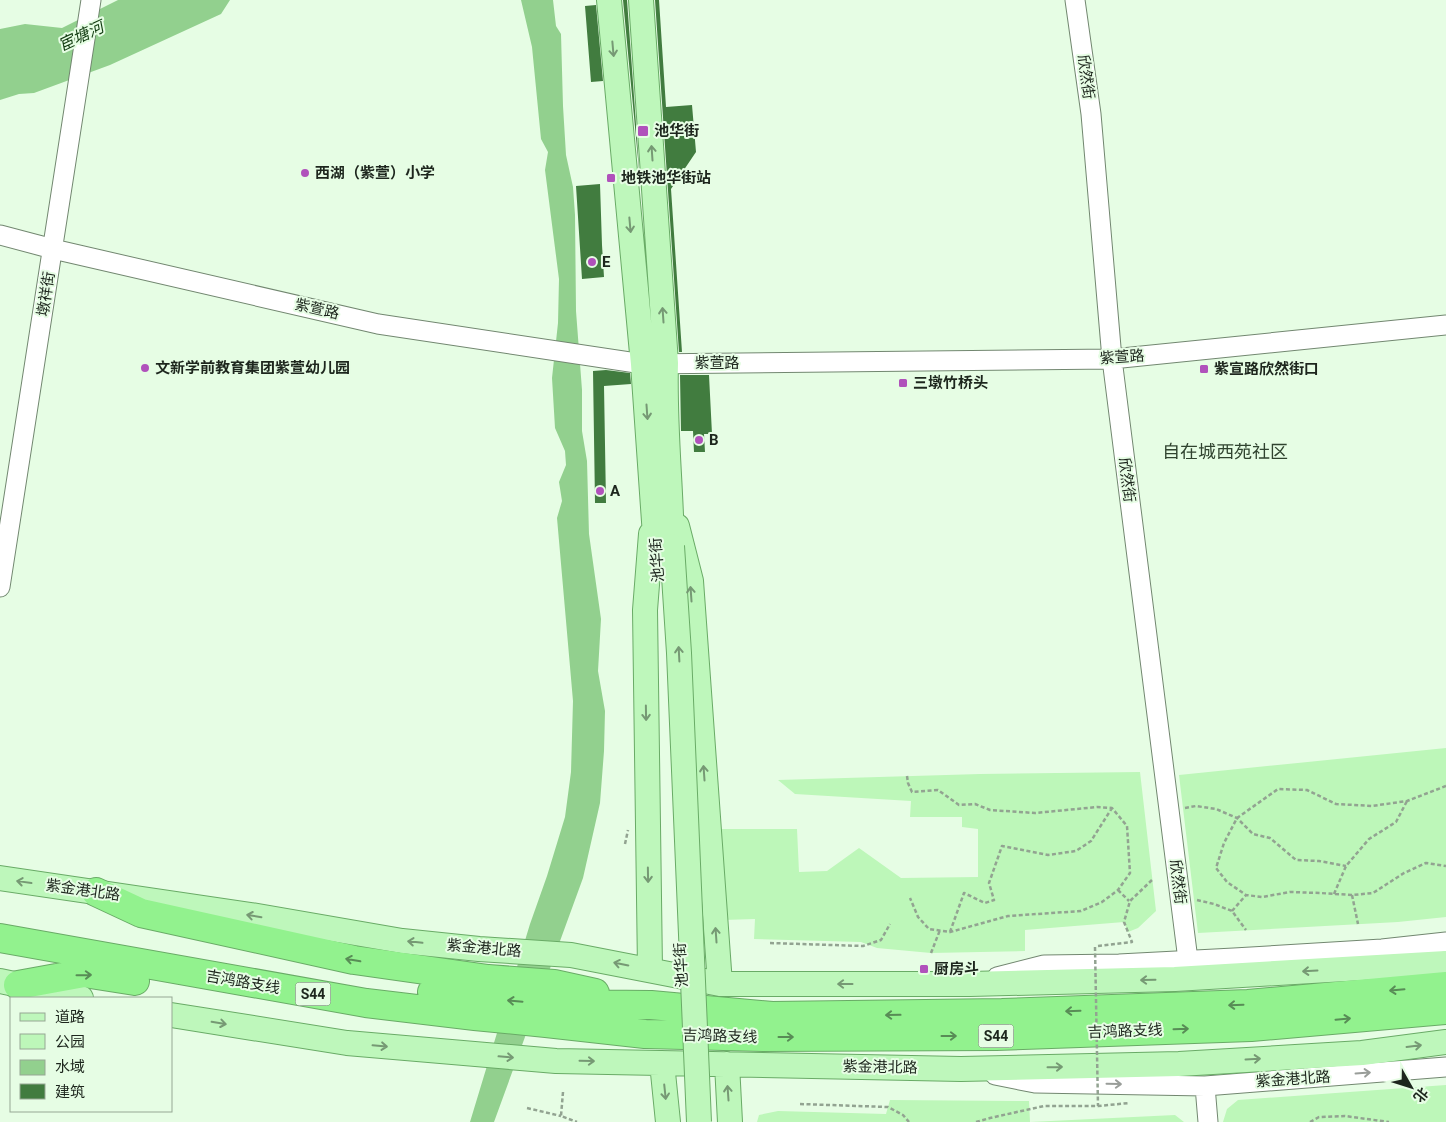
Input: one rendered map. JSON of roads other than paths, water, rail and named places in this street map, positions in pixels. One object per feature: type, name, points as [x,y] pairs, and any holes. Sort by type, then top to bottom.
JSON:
[{"type":"highway","points":[[96,892],[141,913],[354,960],[478,1015]]},
{"type":"highway","name":"吉鸿路支线","points":[[0,921],[366,1003],[645,1034],[762,1037],[996,1036],[1251,1027],[1446,1010]]},
{"type":"highway","name":"吉鸿路支线","points":[[0,938],[155,957]]},
{"type":"highway","points":[[9,983],[84,974],[478,1015]]},
{"type":"highway","name":"吉鸿路支线","points":[[546,1022],[652,1005],[772,1016],[1002,1013],[1248,1004],[1446,986]]},
{"type":"main road","name":"池华街","points":[[609,0],[655,364],[665,393],[662,505],[691,1122]]},
{"type":"main road","name":"池华街","points":[[641,0],[655,364]]},
{"type":"main road","points":[[650,969],[645,610],[662,505]]},
{"type":"main road","points":[[662,505],[690,581],[720,984]]},
{"type":"main road","name":"池华街","points":[[664,548],[679,652],[699,1122]]},
{"type":"main road","name":"紫金港北路","points":[[0,878],[251,915],[402,941],[498,950],[571,954],[720,984],[970,984],[1175,979],[1446,963]]},
{"type":"main road","points":[[9,983],[76,997]]},
{"type":"main road","name":"紫金港北路","points":[[172,1015],[347,1043],[478,1015],[546,1022],[556,1061],[962,1069],[1189,1063],[1362,1053],[1446,1042]]},
{"type":"main road","points":[[662,1063],[668,1122]]},
{"type":"main road","points":[[727,1064],[730,1122]]},
{"type":"street","name":"墩祥街","points":[[0,587],[78,94],[91,0]]},
{"type":"street","name":"欣然街","points":[[1075,0],[1091,114],[1112,359],[1188,960]]},
{"type":"street","name":"紫萱路","points":[[0,235],[378,324],[655,364],[1112,359],[1446,325]]},
{"type":"street","name":"紫金港北路","points":[[970,984],[1044,965],[1119,964],[1382,949],[1446,942]]},
{"type":"street","name":"紫金港北路","points":[[962,1069],[1035,1083],[1205,1086],[1446,1067]]},
{"type":"street","points":[[1205,1086],[1208,1122]]},
{"type":"water","name":"宦塘河","points":[[118,0],[230,0],[221,14],[110,65],[34,93],[19,94],[0,100],[0,29],[25,24],[62,28]]},
{"type":"water","points":[[521,0],[553,0],[556,26],[561,34],[566,155],[573,187],[575,215],[576,311],[582,390],[582,431],[587,461],[589,534],[601,619],[598,671],[605,711],[604,751],[600,803],[583,878],[494,1122],[470,1122],[530,924],[565,817],[571,772],[573,701],[557,518],[562,501],[559,482],[566,465],[565,451],[555,428],[552,378],[558,323],[559,279],[545,170],[548,152],[541,139],[532,47]]},
{"type":"place","name":"池华街","points":[[643,131]]},
{"type":"place","name":"西湖（紫萱）小学","points":[[305,173]]},
{"type":"place","name":"地铁池华街站","points":[[611,178]]},
{"type":"place","name":"E","points":[[592,262]]},
{"type":"place","name":"文新学前教育集团紫萱幼儿园","points":[[145,368]]},
{"type":"place","name":"紫宣路欣然街口","points":[[1204,369]]},
{"type":"place","name":"三墩竹桥头","points":[[903,383]]},
{"type":"place","name":"B","points":[[699,440]]},
{"type":"place","name":"A","points":[[600,491]]},
{"type":"place","name":"厨房斗","points":[[924,969]]},
{"type":"district","name":"自在城西苑社区","points":[[1225,451]]}]
